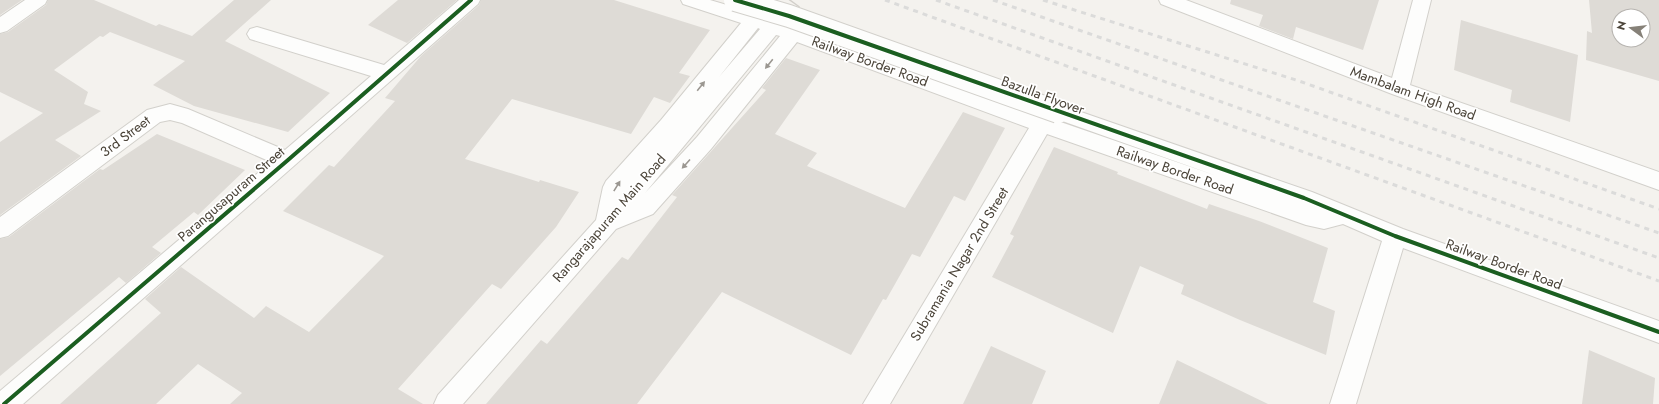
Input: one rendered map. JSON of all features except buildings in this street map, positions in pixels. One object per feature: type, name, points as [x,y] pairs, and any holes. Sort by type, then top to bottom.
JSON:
[{"type":"street","points":[[0,26],[38,0]]},
{"type":"street","name":"Parangusapuram Street","points":[[4,404],[288,160],[471,0]]},
{"type":"street","name":"Railway Border Road","points":[[690,0],[762,25],[793,33],[1042,124],[1306,216],[1324,220],[1343,215],[1395,236],[1659,332]]},
{"type":"street","name":"Bazulla Flyover","points":[[735,0],[789,16],[1304,198],[1343,215]]},
{"type":"street","name":"Mambalam High Road","points":[[1168,0],[1398,89],[1659,181]]},
{"type":"street","points":[[1398,89],[1422,0]]},
{"type":"street","name":"Rangarajapuram Main Road","points":[[448,404],[607,223],[762,25]]},
{"type":"street","points":[[607,223],[645,208],[704,143],[793,33]]},
{"type":"street","points":[[257,34],[386,73]]},
{"type":"street","name":"3rd Street","points":[[0,229],[154,115],[170,112],[188,117],[288,160]]},
{"type":"street","name":"Subramania Nagar 2nd Street","points":[[876,404],[1042,124]]},
{"type":"street","points":[[1343,404],[1395,236]]},
{"type":"tunnel","points":[[771,28],[791,0]]},
{"type":"railway","points":[[885,0],[1659,281]]},
{"type":"railway","points":[[936,0],[1659,258]]},
{"type":"railway","points":[[993,0],[1659,233]]},
{"type":"railway","points":[[1043,0],[1299,81],[1659,209]]},
{"type":"cycle path","points":[[4,404],[288,160],[471,0]]},
{"type":"cycle path","points":[[735,0],[789,16],[1304,198],[1395,236],[1659,332]]}]
